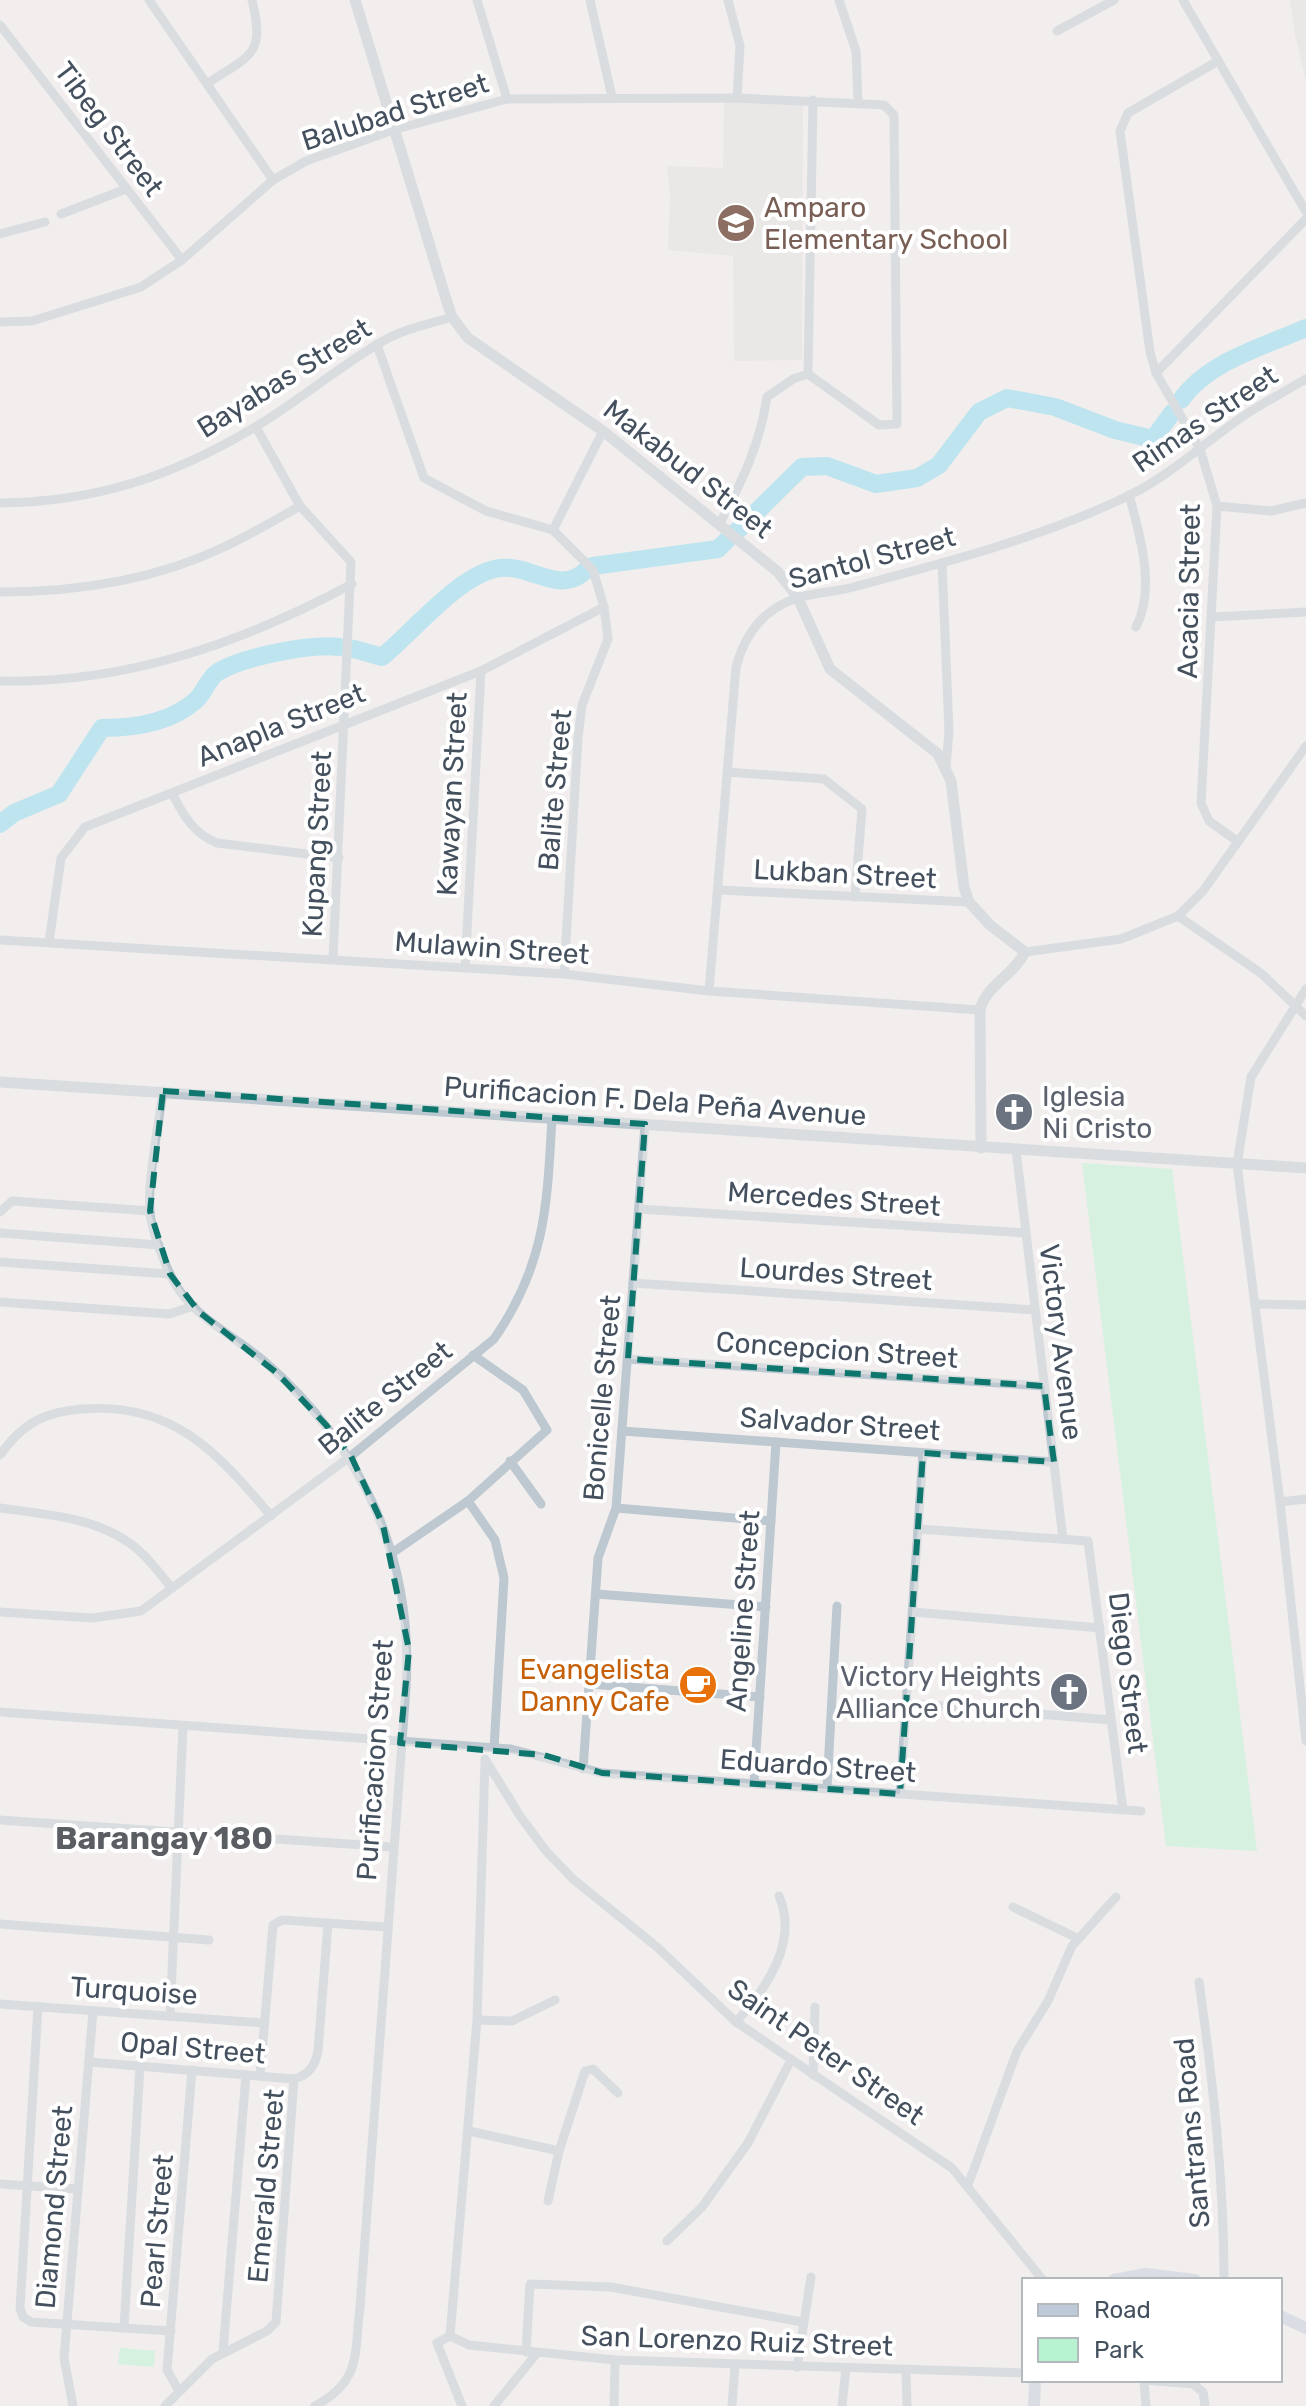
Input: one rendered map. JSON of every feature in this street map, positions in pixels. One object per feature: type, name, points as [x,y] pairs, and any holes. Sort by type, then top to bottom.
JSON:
[{"type":"main road","points":[[1125,2278],[1146,2274],[1179,2278]]},
{"type":"main road","points":[[1282,2317],[1306,2328]]},
{"type":"main road","points":[[1034,2406],[1035,2382]]},
{"type":"street","points":[[149,0],[273,180]]},
{"type":"street","points":[[208,83],[253,51],[258,41],[252,0]]},
{"type":"street","name":"Makabud Street","points":[[355,0],[452,317],[468,338],[603,431],[778,572],[798,598],[830,669],[860,695],[926,742],[946,767]]},
{"type":"street","points":[[477,0],[507,99]]},
{"type":"street","points":[[590,0],[612,97]]},
{"type":"street","points":[[728,0],[740,46],[737,98]]},
{"type":"street","points":[[839,0],[856,51],[858,101]]},
{"type":"street","points":[[1087,0],[1087,15]]},
{"type":"street","points":[[1057,31],[1114,0]]},
{"type":"street","points":[[1183,0],[1306,212]]},
{"type":"street","name":"Tibeg Street","points":[[0,25],[182,260]]},
{"type":"street","name":"Acacia Street","points":[[1218,61],[1128,113],[1121,121],[1145,320],[1156,373],[1200,449],[1217,506],[1214,617],[1201,803],[1209,821],[1237,841]]},
{"type":"street","name":"Balubad Street","points":[[0,322],[32,321],[141,287],[182,260],[273,180],[306,161],[393,130],[507,99],[737,98],[858,101],[884,105],[894,115],[897,424],[879,425],[808,374]]},
{"type":"street","points":[[720,523],[753,461],[762,435],[767,397],[793,379],[808,374],[813,100]]},
{"type":"street","points":[[61,214],[126,189]]},
{"type":"street","points":[[1156,373],[1306,219]]},
{"type":"street","points":[[0,234],[45,222]]},
{"type":"street","name":"Bayabas Street","points":[[0,503],[49,503],[104,494],[157,477],[256,427],[377,345],[452,317]]},
{"type":"street","name":"Balite Street","points":[[377,345],[424,478],[486,511],[553,530],[593,570],[604,607],[608,639],[582,705],[579,727],[564,974]]},
{"type":"street","name":"Rimas Street","points":[[1129,495],[1184,463],[1248,413],[1306,379]]},
{"type":"street","name":"Kupang Street","points":[[256,427],[300,506],[351,562],[333,958]]},
{"type":"street","points":[[553,530],[603,431]]},
{"type":"street","points":[[1129,495],[1144,577],[1145,603],[1136,627]]},
{"type":"street","name":"Santol Street","points":[[709,991],[736,667],[743,643],[770,611],[798,598],[835,592],[942,563],[1129,495]]},
{"type":"street","points":[[1217,506],[1271,511],[1306,503]]},
{"type":"street","points":[[0,592],[48,592],[136,577],[221,548],[300,506]]},
{"type":"street","points":[[942,563],[949,731],[946,767],[969,902],[990,925],[1025,952],[1121,939],[1178,916],[1203,891],[1306,746]]},
{"type":"street","points":[[0,681],[90,676],[159,663],[264,628],[352,584]]},
{"type":"street","name":"Anapla Street","points":[[49,942],[61,858],[85,827],[481,671],[604,607]]},
{"type":"street","points":[[1214,617],[1306,612]]},
{"type":"street","name":"Kawayan Street","points":[[465,968],[481,671]]},
{"type":"street","points":[[727,772],[824,779],[862,809],[855,897]]},
{"type":"street","points":[[172,793],[195,829],[217,843],[339,858]]},
{"type":"street","name":"Lukban Street","points":[[719,890],[969,902]]},
{"type":"street","points":[[1178,916],[1262,974],[1306,1016]]},
{"type":"street","name":"Mulawin Street","points":[[0,940],[564,974],[709,991],[980,1010]]},
{"type":"street","points":[[981,1148],[980,1010],[987,995],[1013,972],[1025,952]]},
{"type":"street","points":[[1306,989],[1251,1077],[1243,1109],[1237,1164],[1301,1649],[1306,1741]]},
{"type":"street","name":"Purificacion F. Dela Peña Avenue","points":[[0,1082],[1306,1168]]},
{"type":"street","name":"Purificacion Street","points":[[163,1091],[150,1211],[170,1274],[194,1306],[277,1373],[351,1456],[369,1491],[392,1553],[409,1650],[386,1927],[370,2187],[354,2359],[346,2385],[315,2406]]},
{"type":"street","name":"Balite Street","points":[[172,1588],[351,1456],[494,1339],[507,1320],[539,1253],[548,1188],[552,1118]]},
{"type":"street","name":"Bonicelle Street","points":[[583,1769],[599,1549],[616,1508],[645,1124]]},
{"type":"street","name":"Victory Avenue","points":[[1016,1150],[1063,1539]]},
{"type":"street","points":[[0,1212],[12,1201],[150,1211]]},
{"type":"street","name":"Mercedes Street","points":[[639,1209],[1026,1233]]},
{"type":"street","points":[[0,1233],[159,1245]]},
{"type":"street","points":[[0,1262],[170,1274]]},
{"type":"street","name":"Lourdes Street","points":[[633,1283],[1035,1310]]},
{"type":"street","points":[[0,1302],[169,1314],[194,1306]]},
{"type":"street","points":[[1255,1304],[1306,1305]]},
{"type":"street","points":[[392,1553],[468,1501],[547,1430],[523,1390],[473,1355]]},
{"type":"street","name":"Concepcion Street","points":[[628,1359],[1044,1386]]},
{"type":"street","points":[[0,1455],[16,1433],[54,1411],[131,1409],[157,1415],[212,1452],[271,1516]]},
{"type":"street","name":"Salvador Street","points":[[622,1431],[1054,1462]]},
{"type":"street","name":"Angeline Street","points":[[754,1783],[776,1442]]},
{"type":"street","points":[[900,1794],[923,1453]]},
{"type":"street","points":[[510,1461],[541,1504]]},
{"type":"street","points":[[1280,1502],[1306,1499]]},
{"type":"street","points":[[468,1501],[495,1540],[505,1587],[494,1748]]},
{"type":"street","points":[[0,1508],[78,1520],[110,1533],[129,1542],[172,1588],[141,1611],[120,1617],[0,1612]]},
{"type":"street","points":[[616,1508],[771,1521]]},
{"type":"street","points":[[918,1529],[1063,1539]]},
{"type":"street","name":"Diego Street","points":[[1063,1539],[1088,1541],[1123,1810]]},
{"type":"street","points":[[596,1594],[766,1607]]},
{"type":"street","points":[[827,1788],[837,1606]]},
{"type":"street","points":[[913,1612],[1100,1628]]},
{"type":"street","points":[[589,1684],[760,1697]]},
{"type":"street","points":[[906,1703],[1111,1720]]},
{"type":"street","name":"Eduardo Street","points":[[0,1712],[494,1748],[544,1755],[583,1769],[1141,1811]]},
{"type":"street","points":[[170,2016],[183,1726]]},
{"type":"street","points":[[462,2406],[448,2378],[437,2343],[450,2336],[469,2131],[477,2020],[485,1759],[481,1747]]},
{"type":"street","name":"Saint Peter Street","points":[[485,1759],[498,1784],[546,1851],[736,2022],[928,2149],[968,2185],[1041,2278]]},
{"type":"street","points":[[0,1820],[392,1847]]},
{"type":"street","points":[[736,2022],[763,1991],[785,1937],[785,1910],[779,1896]]},
{"type":"street","points":[[968,2185],[1017,2051],[1048,2001],[1077,1938],[1116,1897]]},
{"type":"street","points":[[1013,1907],[1077,1938]]},
{"type":"street","points":[[260,2076],[273,1925],[282,1920],[386,1927]]},
{"type":"street","name":"Emerald Street","points":[[165,2406],[223,2351],[267,2331],[278,2316],[294,2079],[311,2070],[316,2060],[328,1923]]},
{"type":"street","points":[[0,1924],[209,1940]]},
{"type":"street","name":"Santrans Road","points":[[1199,1982],[1219,2136],[1224,2278]]},
{"type":"street","points":[[477,2020],[512,2021],[555,2000]]},
{"type":"street","name":"Turquoise","points":[[0,2004],[264,2023]]},
{"type":"street","points":[[38,2006],[20,2308],[23,2317],[31,2322],[171,2331]]},
{"type":"street","points":[[813,2075],[815,2007]]},
{"type":"street","name":"Diamond Street","points":[[73,2406],[64,2374],[93,2011]]},
{"type":"street","points":[[667,2241],[702,2207],[731,2168],[748,2143],[791,2060]]},
{"type":"street","name":"Opal Street","points":[[89,2062],[294,2079]]},
{"type":"street","points":[[124,2327],[140,2066]]},
{"type":"street","points":[[548,2201],[559,2151],[585,2071],[593,2069],[618,2093]]},
{"type":"street","name":"Pearl Street","points":[[179,2391],[167,2370],[192,2070]]},
{"type":"street","points":[[223,2351],[246,2075]]},
{"type":"street","points":[[469,2131],[559,2151]]},
{"type":"street","points":[[0,2184],[77,2189]]},
{"type":"street","points":[[797,2367],[811,2277]]},
{"type":"street","points":[[494,2406],[531,2353],[530,2284],[611,2287],[802,2322]]},
{"type":"street","name":"San Lorenzo Ruiz Street","points":[[450,2336],[469,2345],[615,2360],[1022,2373]]},
{"type":"street","points":[[614,2406],[615,2360]]},
{"type":"street","points":[[732,2406],[735,2365]]},
{"type":"street","points":[[842,2406],[846,2368]]},
{"type":"street","points":[[906,2370],[907,2406]]},
{"type":"street","points":[[1144,2382],[1146,2406]]},
{"type":"street","points":[[1168,2382],[1193,2384],[1203,2392],[1205,2406]]},
{"type":"highlighted area","points":[[163,1091],[645,1124],[628,1359],[1044,1386],[1054,1462],[923,1453],[900,1794],[602,1773],[544,1755],[400,1743],[409,1650],[383,1525],[351,1456],[326,1425],[277,1373],[199,1312],[170,1274],[150,1211]]},
{"type":"shaded area","points":[[1290,0],[1306,0],[1306,81],[1295,34]]},
{"type":"shaded area","name":"Amparo Elementary School","points":[[724,101],[803,103],[802,360],[734,361],[733,256],[668,250],[670,196],[667,166],[723,168]]},
{"type":"green space","points":[[1082,1163],[1172,1169],[1257,1851],[1166,1846]]},
{"type":"green space","points":[[120,2348],[155,2351],[154,2367],[118,2364]]},
{"type":"waterway","points":[[1181,400],[1192,386],[1221,365],[1306,328]]},
{"type":"waterway","points":[[735,533],[802,467],[827,466],[876,484],[917,478],[939,465],[979,412],[1007,398],[1055,407],[1115,430],[1153,439],[1172,413]]},
{"type":"waterway","points":[[593,566],[718,549],[728,539]]},
{"type":"waterway","points":[[354,649],[382,657],[438,605],[469,580],[485,572],[512,568],[545,578],[567,580],[587,569]]},
{"type":"waterway","points":[[0,824],[14,813],[59,794],[102,728],[138,725],[174,714],[198,698],[218,672],[243,661],[295,649],[339,647]]},
{"type":"place","name":"Amparo Elementary School","points":[[736,223]]},
{"type":"place","name":"Iglesia Ni Cristo","points":[[1014,1112]]},
{"type":"place","name":"Evangelista Danny Cafe","points":[[698,1685]]},
{"type":"place","name":"Victory Heights Alliance Church","points":[[1069,1692]]},
{"type":"district","name":"Barangay 180","points":[[164,1838]]}]
